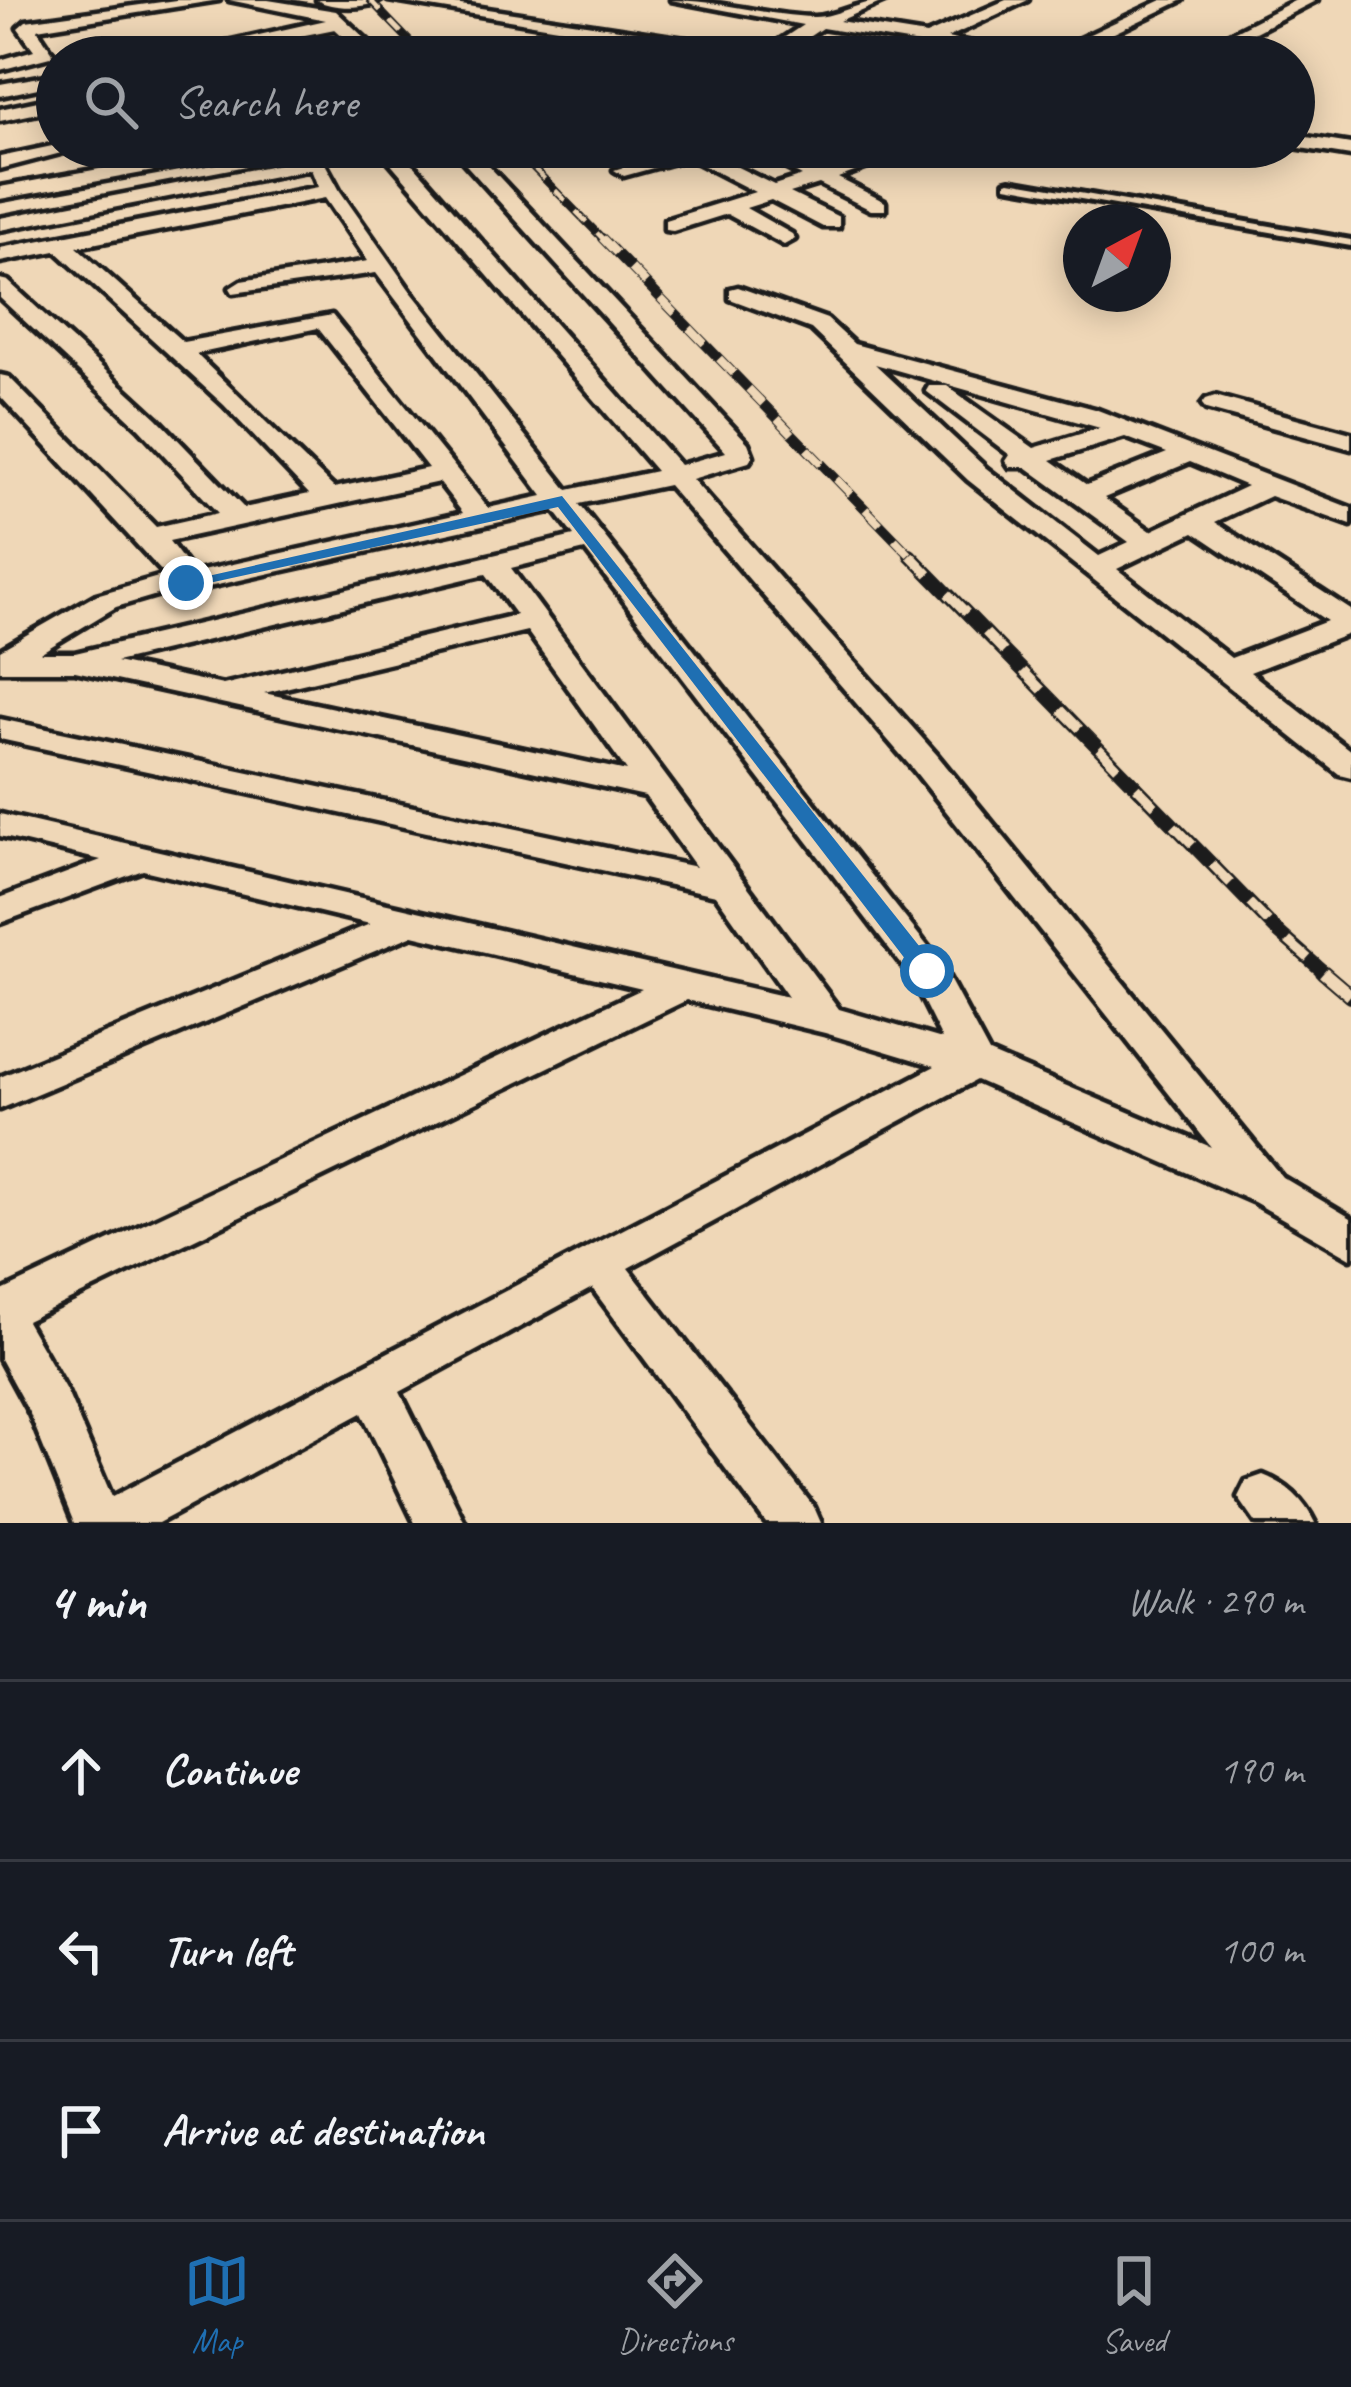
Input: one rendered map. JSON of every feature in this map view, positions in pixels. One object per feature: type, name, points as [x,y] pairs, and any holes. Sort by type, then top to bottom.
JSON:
[{"type":"street","points":[[36,41],[27,28],[32,25],[211,0]]},
{"type":"street","points":[[237,0],[330,15],[353,36]]},
{"type":"street","points":[[325,0],[373,0]]},
{"type":"street","points":[[396,0],[514,8],[530,18],[625,36]]},
{"type":"street","points":[[679,0],[902,36]]},
{"type":"street","points":[[799,36],[818,23],[879,0]]},
{"type":"street","points":[[937,36],[1020,0]]},
{"type":"street","points":[[1096,36],[1175,0]]},
{"type":"street","points":[[1236,36],[1309,0]]},
{"type":"street","points":[[493,36],[484,28],[514,8]]},
{"type":"street","points":[[277,36],[339,23]]},
{"type":"street","points":[[0,64],[36,54]]},
{"type":"street","points":[[0,90],[36,83]]},
{"type":"street","points":[[0,115],[36,110]]},
{"type":"street","points":[[1315,144],[1351,150]]},
{"type":"street","points":[[0,163],[36,155]]},
{"type":"street","points":[[0,193],[106,168]]},
{"type":"street","points":[[238,168],[244,176]]},
{"type":"street","points":[[0,224],[269,168]]},
{"type":"street","points":[[319,168],[381,266],[927,971],[974,1063]]},
{"type":"street","points":[[405,168],[925,762],[1269,1190]]},
{"type":"street","points":[[2,662],[106,601],[181,579],[195,582],[482,519],[740,456],[739,449],[479,168]]},
{"type":"street","points":[[624,170],[628,168]]},
{"type":"street","points":[[734,168],[831,222]]},
{"type":"street","points":[[807,168],[878,206]]},
{"type":"street","points":[[673,225],[850,168]]},
{"type":"street","points":[[2,252],[330,191]]},
{"type":"street","points":[[731,208],[784,239]]},
{"type":"street","points":[[60,243],[232,400],[328,499]]},
{"type":"street","points":[[241,289],[381,266]]},
{"type":"street","points":[[0,286],[154,428],[237,517]]},
{"type":"street","points":[[739,294],[811,319],[853,351],[977,475],[1351,767]]},
{"type":"street","points":[[176,351],[324,320],[482,519]]},
{"type":"street","points":[[853,351],[1022,394],[1126,428],[1265,488],[1351,517]]},
{"type":"street","points":[[0,382],[151,536],[181,579]]},
{"type":"street","points":[[938,391],[1149,543]]},
{"type":"street","points":[[1215,404],[1351,441]]},
{"type":"street","points":[[977,475],[1126,428]]},
{"type":"street","points":[[1084,496],[1188,454]]},
{"type":"street","points":[[151,536],[443,473]]},
{"type":"street","points":[[1096,568],[1265,488]]},
{"type":"street","points":[[1195,521],[1351,623]]},
{"type":"street","points":[[75,662],[592,540]]},
{"type":"street","points":[[493,563],[825,1018]]},
{"type":"street","points":[[224,694],[534,620]]},
{"type":"street","points":[[1226,671],[1351,623]]},
{"type":"street","points":[[2,662],[75,662],[656,788]]},
{"type":"street","points":[[0,729],[728,886]]},
{"type":"street","points":[[0,825],[825,1018],[974,1063],[1269,1190],[1351,1240]]},
{"type":"street","points":[[0,911],[146,856]]},
{"type":"street","points":[[0,1094],[412,921]]},
{"type":"street","points":[[99,1523],[50,1407],[0,1314],[683,986]]},
{"type":"street","points":[[111,1523],[974,1063]]},
{"type":"street","points":[[599,1263],[796,1523]]},
{"type":"street","points":[[372,1384],[440,1523]]},
{"type":"lane","points":[[1010,184],[1351,243]]},
{"type":"railway","points":[[370,0],[405,36]]},
{"type":"railway","points":[[534,168],[605,241]]},
{"type":"railway","points":[[602,238],[913,558]]},
{"type":"railway","points":[[910,555],[1275,929],[1327,975]]},
{"type":"railway","points":[[1323,972],[1351,996]]},
{"type":"route","points":[[186,583],[562,501],[927,971]]}]
